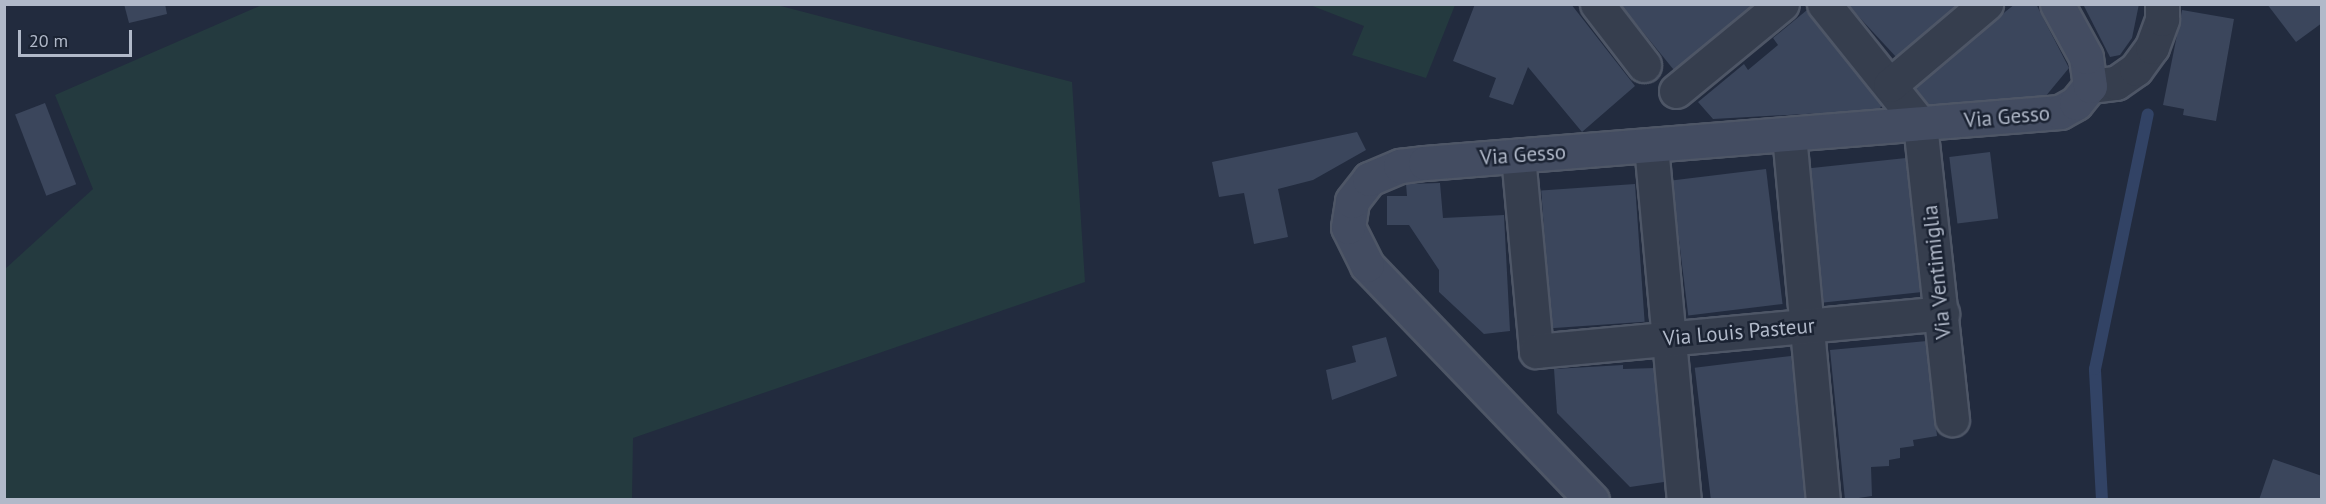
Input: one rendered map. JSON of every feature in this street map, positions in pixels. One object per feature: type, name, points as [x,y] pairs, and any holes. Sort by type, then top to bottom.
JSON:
[{"type":"street","points":[[1597,4],[1644,65]]},
{"type":"street","points":[[1676,91],[1782,4]]},
{"type":"street","points":[[1824,4],[1920,124]]},
{"type":"street","points":[[1890,85],[1986,4]]},
{"type":"street","points":[[2057,4],[2086,57],[2090,86],[2116,83],[2136,69],[2152,47],[2162,19],[2162,4]]},
{"type":"street","name":"Via Gesso","points":[[1592,500],[1381,283],[1354,246],[1348,227],[1352,201],[1369,179],[1390,170],[1425,163],[2060,112],[2076,104],[2090,86]]},
{"type":"street","name":"Via Ventimiglia","points":[[1920,124],[1952,419]]},
{"type":"street","points":[[1789,135],[1823,500]]},
{"type":"street","points":[[1651,146],[1684,500]]},
{"type":"street","name":"Via Louis Pasteur","points":[[1518,156],[1536,351],[1942,313]]},
{"type":"green space","points":[[262,5],[777,5],[1072,82],[1085,282],[633,438],[632,499],[5,499],[5,269],[93,189],[55,95]]},
{"type":"green space","points":[[1310,5],[1455,5],[1426,78],[1352,55],[1364,26]]},
{"type":"building","points":[[124,4],[165,4],[167,14],[129,23]]},
{"type":"building","points":[[1475,4],[1571,4],[1635,86],[1582,132],[1528,67],[1513,105],[1489,97],[1496,78],[1453,61]]},
{"type":"building","points":[[1620,4],[1766,4],[1678,75]]},
{"type":"building","points":[[1847,4],[1964,4],[1897,58]]},
{"type":"building","points":[[2015,4],[2036,4],[2069,68],[2045,97],[1929,105],[1913,85]]},
{"type":"building","points":[[2083,4],[2139,4],[2132,38],[2120,55],[2110,57]]},
{"type":"building","points":[[2267,4],[2322,4],[2322,23],[2296,42]]},
{"type":"building","points":[[1807,10],[1883,103],[1879,110],[1713,119],[1698,102],[1744,64],[1748,70],[1778,45],[1773,38]]},
{"type":"building","points":[[2182,10],[2234,19],[2216,121],[2183,115],[2184,109],[2163,105]]},
{"type":"building","points":[[45,103],[76,184],[46,196],[15,114]]},
{"type":"building","points":[[1357,132],[1366,150],[1313,180],[1278,189],[1288,237],[1254,244],[1244,193],[1219,197],[1212,162]]},
{"type":"building","points":[[1990,152],[1998,219],[1957,223],[1949,157]]},
{"type":"building","points":[[1906,158],[1920,292],[1824,302],[1810,168]]},
{"type":"building","points":[[1766,169],[1783,304],[1688,316],[1672,181]]},
{"type":"building","points":[[1440,183],[1443,218],[1504,215],[1510,331],[1484,334],[1439,292],[1439,270],[1409,225],[1387,225],[1387,196],[1407,196],[1406,184]]},
{"type":"building","points":[[1635,184],[1645,322],[1551,328],[1541,191]]},
{"type":"building","points":[[1386,337],[1397,376],[1332,400],[1326,370],[1356,362],[1352,346]]},
{"type":"building","points":[[1927,341],[1937,436],[1913,440],[1914,446],[1900,448],[1900,458],[1889,460],[1889,466],[1871,467],[1872,496],[1845,500],[1830,350]]},
{"type":"building","points":[[1791,356],[1809,500],[1711,500],[1695,368]]},
{"type":"building","points":[[1623,365],[1623,369],[1655,368],[1664,482],[1630,487],[1557,413],[1554,369]]},
{"type":"building","points":[[2273,459],[2322,476],[2322,500],[2259,500]]},
{"type":"waterway","points":[[2102,500],[2095,369],[2148,114]]}]
